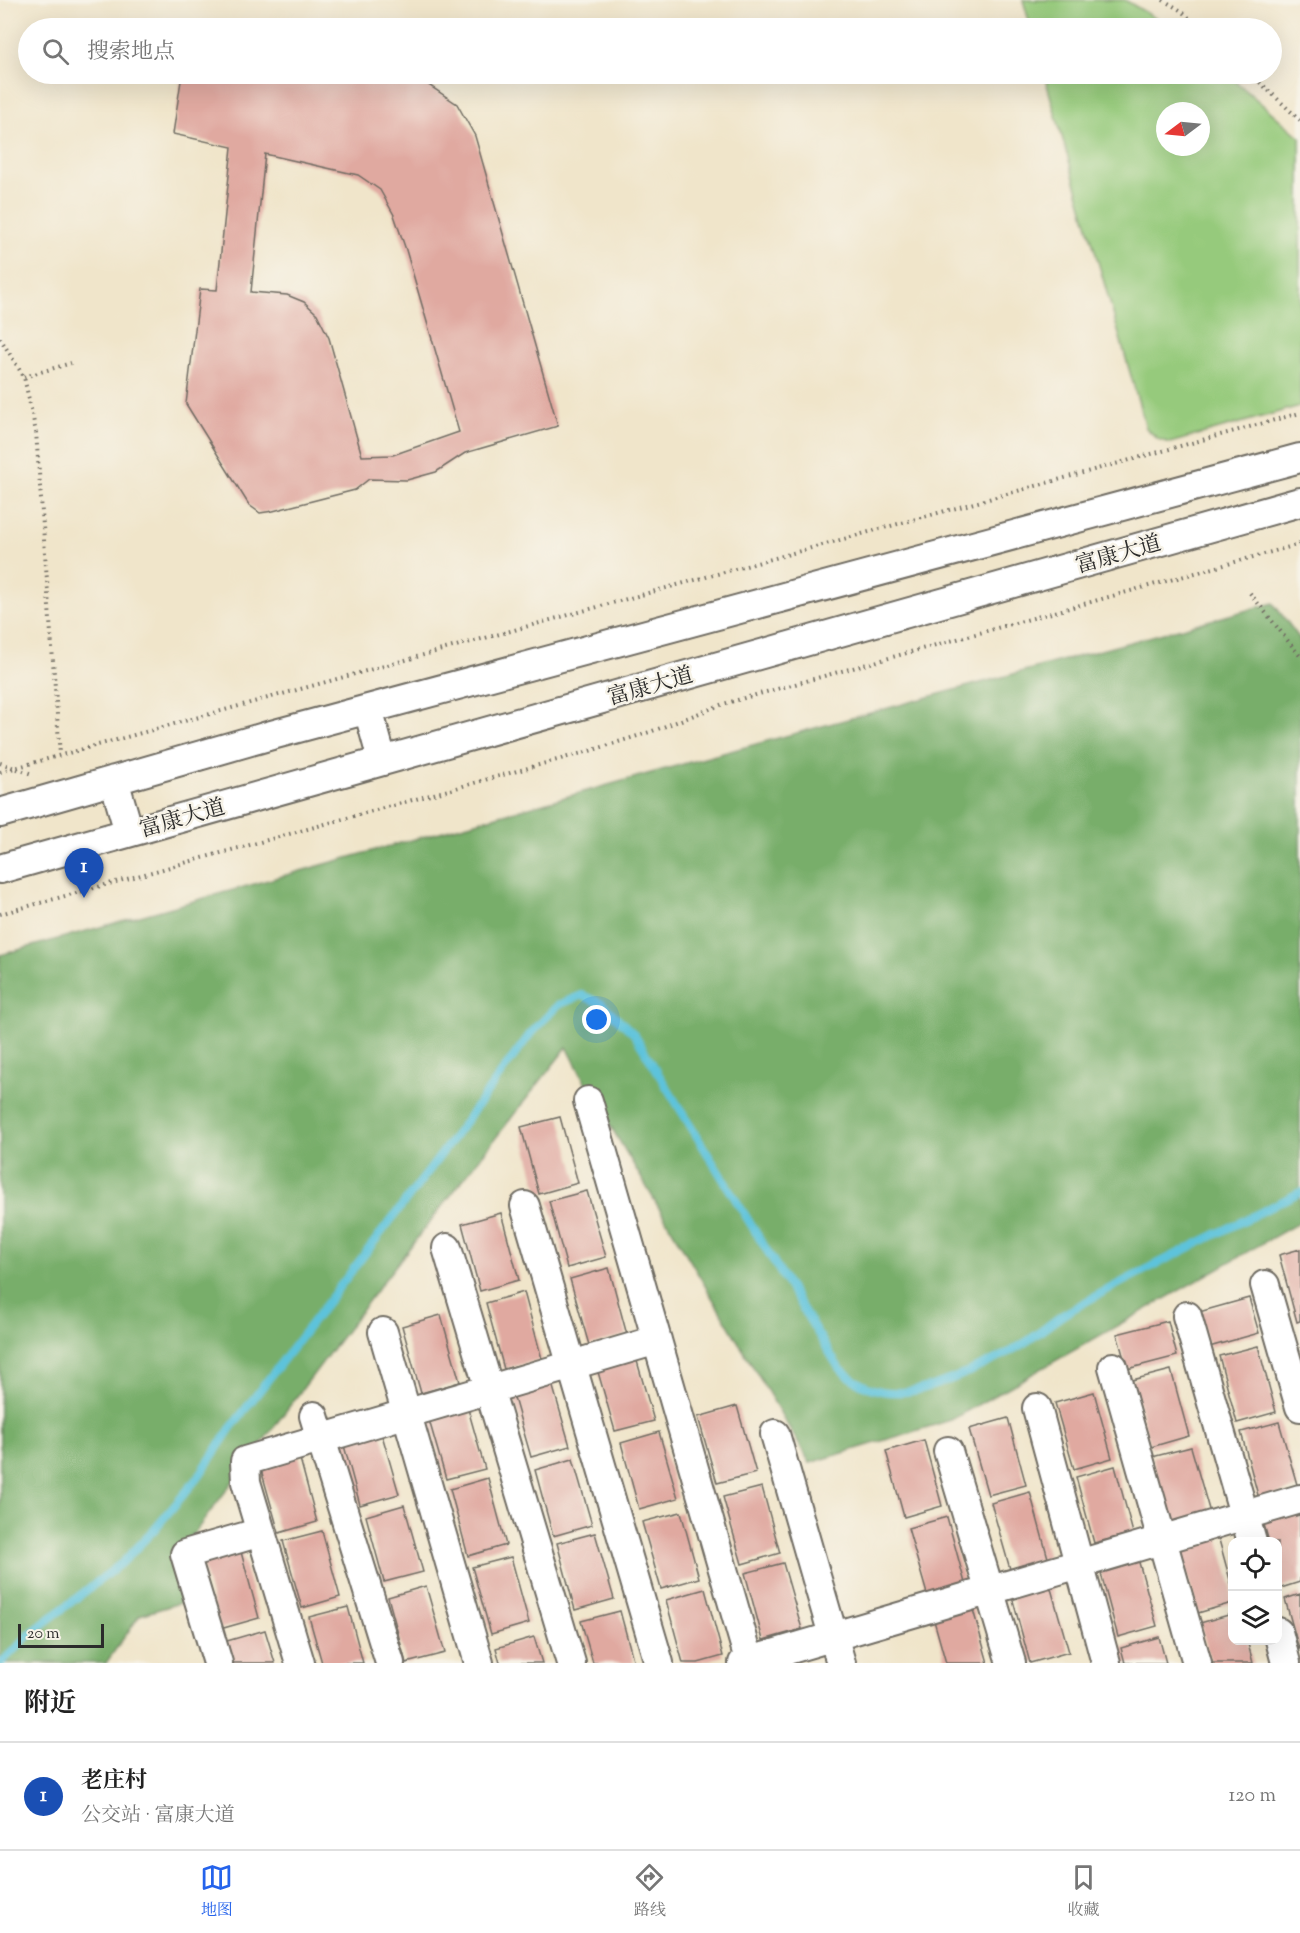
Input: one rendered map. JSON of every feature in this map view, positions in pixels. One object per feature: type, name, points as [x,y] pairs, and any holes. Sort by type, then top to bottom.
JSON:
[{"type":"street","name":"富康大道","points":[[0,813],[368,709],[1300,458]]},
{"type":"street","name":"富康大道","points":[[0,869],[1300,502]]},
{"type":"street","points":[[368,709],[382,760]]},
{"type":"street","points":[[114,780],[129,832]]},
{"type":"street","points":[[588,1101],[747,1662],[1162,1540],[1248,1528],[1300,1499]]},
{"type":"street","points":[[525,1206],[659,1663]]},
{"type":"street","points":[[447,1248],[571,1663]]},
{"type":"street","points":[[1264,1285],[1300,1407]]},
{"type":"street","points":[[1187,1316],[1248,1528]]},
{"type":"street","points":[[383,1332],[479,1663]]},
{"type":"street","points":[[300,1663],[246,1482],[245,1461],[318,1427],[406,1413],[657,1340]]},
{"type":"street","points":[[1113,1367],[1197,1663]]},
{"type":"street","points":[[1037,1408],[1106,1663]]},
{"type":"street","points":[[318,1427],[390,1663]]},
{"type":"street","points":[[775,1434],[841,1663]]},
{"type":"street","points":[[948,1451],[1011,1663]]},
{"type":"street","points":[[218,1663],[185,1554],[261,1532]]},
{"type":"street","points":[[1281,1645],[1286,1663]]},
{"type":"path","points":[[1162,0],[1189,18]]},
{"type":"path","points":[[1262,84],[1300,120]]},
{"type":"path","points":[[0,338],[24,377],[36,432],[60,755]]},
{"type":"path","points":[[24,377],[71,363]]},
{"type":"path","points":[[0,772],[1300,412]]},
{"type":"path","points":[[0,914],[593,750],[650,732],[723,704],[1300,544]]},
{"type":"path","points":[[1250,593],[1300,656]]},
{"type":"green space","points":[[1023,0],[1125,0],[1155,18],[1028,18]]},
{"type":"green space","points":[[1047,84],[1239,84],[1300,137],[1300,406],[1170,443],[1158,439],[1146,428]]},
{"type":"green space","points":[[1273,603],[1300,639],[1300,1222],[951,1420],[810,1463],[588,1088],[567,1047],[382,1283],[171,1564],[183,1602],[140,1615],[106,1663],[0,1663],[0,955],[701,759]]},
{"type":"building","points":[[180,84],[427,84],[457,104],[475,136],[558,426],[465,453],[436,472],[407,480],[369,479],[355,490],[273,511],[260,513],[249,505],[186,404],[200,289],[217,290],[232,147],[173,134]],"holes":[[[265,154],[358,175],[380,190],[394,215],[406,250],[459,432],[393,455],[362,456],[329,338],[317,314],[304,302],[287,295],[251,292]]]},
{"type":"building","points":[[560,1117],[578,1183],[539,1194],[521,1127]]},
{"type":"building","points":[[587,1191],[606,1257],[567,1268],[549,1201]]},
{"type":"building","points":[[501,1213],[519,1280],[480,1291],[462,1224]]},
{"type":"building","points":[[1300,1249],[1300,1321],[1297,1322],[1279,1255]]},
{"type":"building","points":[[609,1268],[627,1335],[589,1345],[570,1279]]},
{"type":"building","points":[[524,1292],[542,1359],[504,1369],[486,1303]]},
{"type":"building","points":[[1249,1298],[1259,1333],[1209,1347],[1199,1312]]},
{"type":"building","points":[[441,1315],[460,1382],[421,1393],[402,1326]]},
{"type":"building","points":[[1168,1321],[1177,1356],[1127,1369],[1117,1334]]},
{"type":"building","points":[[1258,1346],[1276,1412],[1237,1423],[1219,1356]]},
{"type":"building","points":[[635,1354],[654,1421],[615,1431],[596,1365]]},
{"type":"building","points":[[1171,1370],[1189,1436],[1151,1447],[1132,1380]]},
{"type":"building","points":[[551,1380],[570,1446],[531,1457],[512,1391]]},
{"type":"building","points":[[1094,1392],[1112,1458],[1074,1469],[1055,1403]]},
{"type":"building","points":[[466,1402],[485,1469],[446,1479],[427,1413]]},
{"type":"building","points":[[737,1406],[756,1473],[717,1483],[698,1417]]},
{"type":"building","points":[[1008,1418],[1026,1485],[988,1495],[969,1429]]},
{"type":"building","points":[[1279,1422],[1298,1488],[1259,1499],[1241,1432]]},
{"type":"building","points":[[380,1428],[399,1494],[360,1505],[342,1438]]},
{"type":"building","points":[[659,1432],[678,1498],[639,1509],[621,1443]]},
{"type":"building","points":[[924,1440],[942,1506],[904,1517],[886,1451]]},
{"type":"building","points":[[1191,1447],[1210,1513],[1171,1524],[1152,1457]]},
{"type":"building","points":[[299,1455],[317,1522],[279,1533],[260,1466]]},
{"type":"building","points":[[573,1459],[592,1525],[553,1536],[535,1470]]},
{"type":"building","points":[[1115,1466],[1133,1533],[1094,1543],[1076,1477]]},
{"type":"building","points":[[488,1478],[506,1545],[468,1556],[450,1489]]},
{"type":"building","points":[[762,1487],[780,1553],[742,1564],[723,1497]]},
{"type":"building","points":[[1030,1492],[1048,1558],[1010,1569],[991,1503]]},
{"type":"building","points":[[404,1505],[423,1572],[384,1582],[366,1516]]},
{"type":"building","points":[[1300,1511],[1300,1582],[1282,1588],[1282,1537],[1268,1537],[1263,1521]]},
{"type":"building","points":[[681,1512],[699,1578],[661,1589],[642,1522]]},
{"type":"building","points":[[947,1517],[965,1583],[927,1594],[908,1528]]},
{"type":"building","points":[[322,1531],[340,1597],[302,1608],[283,1541]]},
{"type":"building","points":[[595,1533],[614,1599],[575,1610],[557,1543]]},
{"type":"building","points":[[1218,1536],[1228,1572],[1228,1604],[1198,1613],[1179,1546]]},
{"type":"building","points":[[241,1552],[259,1618],[220,1629],[202,1563]]},
{"type":"building","points":[[511,1557],[529,1623],[491,1634],[472,1567]]},
{"type":"building","points":[[1138,1559],[1157,1626],[1118,1637],[1100,1570]]},
{"type":"building","points":[[783,1563],[802,1629],[763,1640],[745,1573]]},
{"type":"building","points":[[1050,1585],[1069,1652],[1030,1663],[1012,1597]]},
{"type":"building","points":[[426,1586],[445,1653],[406,1663],[388,1597]]},
{"type":"building","points":[[705,1589],[723,1656],[698,1663],[683,1663],[666,1600]]},
{"type":"building","points":[[1300,1594],[1300,1649],[1299,1649],[1285,1599]]},
{"type":"building","points":[[972,1606],[988,1663],[946,1663],[933,1617]]},
{"type":"building","points":[[348,1607],[363,1663],[322,1663],[309,1617]]},
{"type":"building","points":[[620,1611],[634,1663],[593,1663],[581,1621]]},
{"type":"building","points":[[1228,1615],[1228,1645],[1248,1645],[1253,1663],[1211,1663],[1200,1623]]},
{"type":"building","points":[[265,1630],[275,1663],[233,1663],[227,1641]]},
{"type":"building","points":[[534,1637],[542,1663],[500,1663],[496,1648]]},
{"type":"building","points":[[1159,1637],[1166,1663],[1125,1663],[1121,1648]]},
{"type":"waterway","points":[[1,1663],[31,1633],[122,1563],[154,1530],[199,1476],[230,1429],[431,1168],[531,1033],[558,1005],[582,995],[602,1004],[634,1034],[839,1368],[869,1388],[885,1392],[917,1390],[933,1386],[986,1364],[1029,1340],[1061,1316],[1094,1297],[1300,1192]]},
{"type":"place","name":"老庄村","points":[[84,898]]}]
